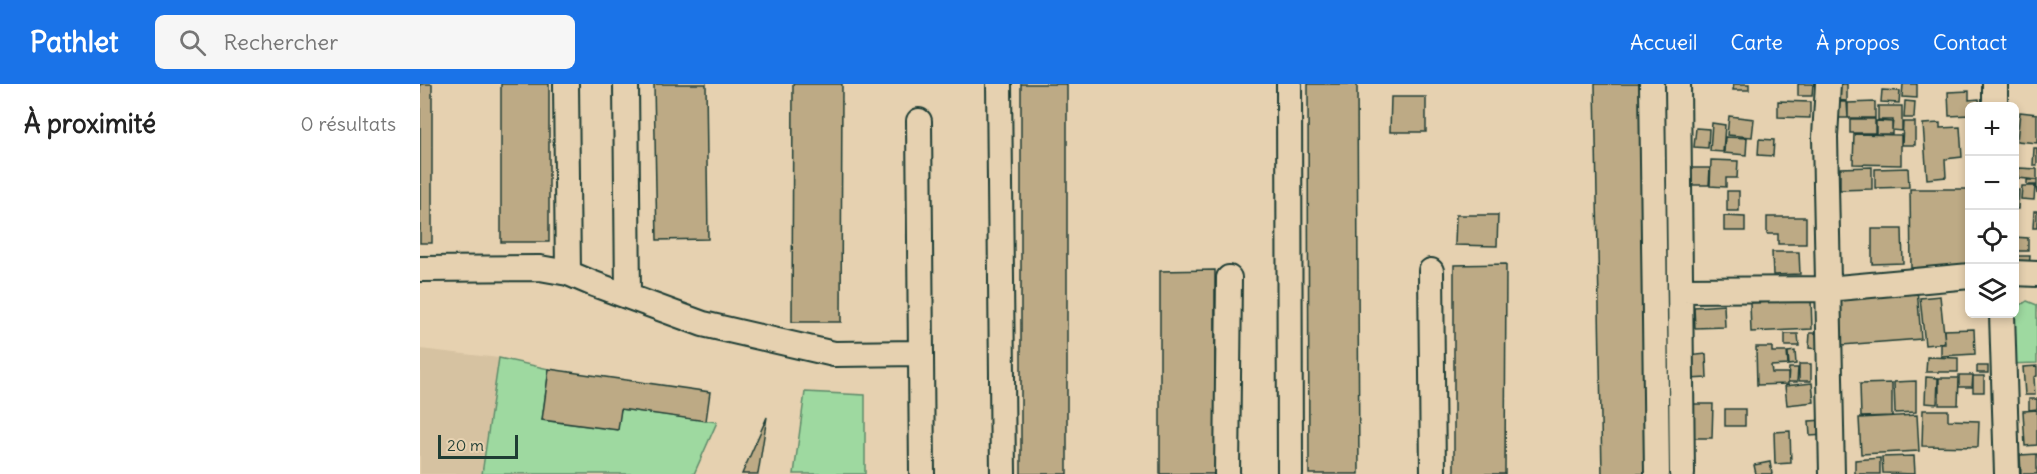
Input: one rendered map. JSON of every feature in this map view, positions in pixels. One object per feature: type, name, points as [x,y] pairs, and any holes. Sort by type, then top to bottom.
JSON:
[{"type":"street","points":[[566,84],[568,273]]},
{"type":"street","points":[[626,84],[628,295]]},
{"type":"street","points":[[999,84],[1003,474]]},
{"type":"street","points":[[1289,84],[1290,474]]},
{"type":"street","points":[[1652,84],[1657,474]]},
{"type":"street","points":[[1678,84],[1682,474]]},
{"type":"street","points":[[1828,84],[1827,289],[1832,474]]},
{"type":"street","points":[[1995,84],[1995,102]]},
{"type":"street","points":[[919,121],[922,474]]},
{"type":"street","points":[[420,268],[540,268],[568,273],[703,324],[834,354],[921,353]]},
{"type":"street","points":[[1431,271],[1433,474]]},
{"type":"street","points":[[2019,273],[2037,274]]},
{"type":"street","points":[[1680,290],[1827,289],[1965,276]]},
{"type":"street","points":[[1227,474],[1228,278]]},
{"type":"street","points":[[2002,318],[2007,474]]},
{"type":"shaded area","points":[[420,349],[499,358],[481,474],[420,474]]},
{"type":"green space","points":[[2027,301],[2037,305],[2037,363],[2006,364],[2007,318],[2019,318],[2019,306]]},
{"type":"green space","points":[[499,358],[549,369],[542,420],[617,430],[621,409],[717,422],[694,474],[482,474]]},
{"type":"green space","points":[[805,392],[865,395],[865,474],[794,474]]},
{"type":"building","points":[[420,84],[432,84],[432,243],[420,243]]},
{"type":"building","points":[[501,84],[549,84],[549,242],[501,242]]},
{"type":"building","points":[[654,84],[706,84],[708,239],[657,240]]},
{"type":"building","points":[[793,84],[842,84],[841,322],[792,322]]},
{"type":"building","points":[[1021,84],[1067,84],[1067,474],[1021,474]]},
{"type":"building","points":[[1308,84],[1357,84],[1359,474],[1309,474]]},
{"type":"building","points":[[1595,84],[1643,84],[1651,474],[1602,474]]},
{"type":"building","points":[[1734,84],[1749,84],[1749,90],[1733,90]]},
{"type":"building","points":[[1798,84],[1813,84],[1812,96],[1798,96]]},
{"type":"building","points":[[1832,84],[1847,84],[1847,101],[1832,100]]},
{"type":"building","points":[[1903,84],[1917,84],[1917,98],[1902,97]]},
{"type":"building","points":[[1882,90],[1900,91],[1899,103],[1881,102]]},
{"type":"building","points":[[1969,91],[1969,100],[1979,99],[1979,102],[1965,102],[1965,115],[1949,116],[1948,92]]},
{"type":"building","points":[[1391,97],[1426,97],[1426,132],[1390,132]]},
{"type":"building","points":[[1778,101],[1810,102],[1810,118],[1778,117]]},
{"type":"building","points":[[1905,101],[1915,102],[1914,118],[1904,118]]},
{"type":"building","points":[[1835,102],[1847,102],[1848,118],[1835,118]]},
{"type":"building","points":[[1875,102],[1875,118],[1848,118],[1848,103]]},
{"type":"building","points":[[1878,106],[1902,106],[1902,131],[1892,130],[1893,120],[1878,120]]},
{"type":"building","points":[[2020,112],[2037,114],[2037,143],[2019,141]]},
{"type":"building","points":[[1729,116],[1754,119],[1752,137],[1727,135]]},
{"type":"building","points":[[1850,119],[1875,119],[1875,133],[1850,133]]},
{"type":"building","points":[[1876,121],[1892,122],[1892,134],[1876,134]]},
{"type":"building","points":[[1903,122],[1915,122],[1915,145],[1902,145]]},
{"type":"building","points":[[1712,123],[1725,125],[1723,152],[1710,151]]},
{"type":"building","points":[[1940,123],[1940,128],[1960,127],[1962,157],[1945,159],[1946,177],[1927,179],[1923,124]]},
{"type":"building","points":[[1696,128],[1709,129],[1708,148],[1694,147]]},
{"type":"building","points":[[1854,134],[1901,135],[1901,165],[1853,164]]},
{"type":"building","points":[[1725,137],[1747,138],[1746,155],[1724,153]]},
{"type":"building","points":[[1759,139],[1774,140],[1773,156],[1758,155]]},
{"type":"building","points":[[2034,148],[2037,148],[2037,165],[2033,165]]},
{"type":"building","points":[[1711,160],[1738,161],[1737,178],[1726,178],[1726,187],[1710,186]]},
{"type":"building","points":[[1872,167],[1872,189],[1840,190],[1840,168]]},
{"type":"building","points":[[1690,168],[1710,168],[1709,185],[1690,185]]},
{"type":"building","points":[[1908,168],[1909,187],[1875,188],[1875,169]]},
{"type":"building","points":[[2019,168],[2037,169],[2037,180],[2019,178]]},
{"type":"building","points":[[2027,180],[2037,180],[2037,194],[2036,185],[2027,185]]},
{"type":"building","points":[[2022,186],[2035,186],[2034,200],[2021,199]]},
{"type":"building","points":[[1910,189],[1965,189],[1965,266],[1911,269]]},
{"type":"building","points":[[1727,191],[1739,191],[1739,211],[1727,211]]},
{"type":"building","points":[[2034,211],[2037,211],[2037,228],[2033,228]]},
{"type":"building","points":[[1456,215],[1498,215],[1497,246],[1455,245]]},
{"type":"building","points":[[1724,216],[1745,217],[1745,231],[1724,231]]},
{"type":"building","points":[[1767,217],[1806,217],[1806,244],[1778,244],[1778,234],[1767,234]]},
{"type":"building","points":[[1872,229],[1902,229],[1903,263],[1872,264]]},
{"type":"building","points":[[2019,237],[2028,238],[2028,251],[2019,251]]},
{"type":"building","points":[[1772,252],[1799,252],[1800,274],[1773,275]]},
{"type":"building","points":[[2019,256],[2030,256],[2029,267],[2019,267]]},
{"type":"building","points":[[1506,264],[1505,474],[1454,474],[1454,265]]},
{"type":"building","points":[[1215,270],[1215,474],[1160,474],[1160,271]]},
{"type":"building","points":[[1917,288],[1921,339],[1842,345],[1838,294]]},
{"type":"building","points":[[1940,296],[1945,343],[1925,345],[1920,298]]},
{"type":"building","points":[[1811,300],[1812,329],[1751,332],[1750,303]]},
{"type":"building","points":[[1724,305],[1725,327],[1695,328],[1694,307]]},
{"type":"building","points":[[1974,329],[1975,354],[1941,356],[1941,344],[1945,344],[1944,330]]},
{"type":"building","points":[[1810,333],[1821,333],[1820,349],[1809,348]]},
{"type":"building","points":[[1785,334],[1798,334],[1799,346],[1785,346]]},
{"type":"building","points":[[1756,347],[1772,347],[1772,352],[1787,352],[1788,365],[1771,366],[1772,373],[1788,373],[1788,384],[1757,385]]},
{"type":"building","points":[[1795,351],[1796,364],[1789,365],[1788,352]]},
{"type":"building","points":[[1706,354],[1707,378],[1689,379],[1688,356]]},
{"type":"building","points":[[1927,357],[1958,358],[1958,372],[1926,372]]},
{"type":"building","points":[[1799,364],[1811,364],[1811,381],[1799,381]]},
{"type":"building","points":[[1977,366],[1988,366],[1988,373],[1977,373]]},
{"type":"building","points":[[2037,366],[2037,376],[2034,377],[2035,395],[2025,395],[2023,367]]},
{"type":"building","points":[[1789,368],[1798,368],[1797,382],[1788,382]]},
{"type":"building","points":[[549,369],[710,392],[706,421],[621,409],[618,430],[542,420]]},
{"type":"building","points":[[1959,375],[1973,375],[1972,387],[1959,387]]},
{"type":"building","points":[[1973,376],[1984,376],[1984,392],[1973,392]]},
{"type":"building","points":[[1926,377],[1938,378],[1937,404],[1925,403]]},
{"type":"building","points":[[1939,378],[1959,378],[1958,405],[1939,405]]},
{"type":"building","points":[[1916,381],[1916,412],[1895,413],[1894,382]]},
{"type":"building","points":[[1812,383],[1814,402],[1787,405],[1785,386]]},
{"type":"building","points":[[1892,383],[1892,416],[1861,417],[1860,384]]},
{"type":"building","points":[[2029,399],[2037,399],[2037,409],[2029,410]]},
{"type":"building","points":[[1693,404],[1713,404],[1712,438],[1692,438]]},
{"type":"building","points":[[1725,409],[1745,409],[1745,426],[1725,426]]},
{"type":"building","points":[[1923,410],[1948,410],[1948,420],[1979,421],[1978,447],[1922,446]]},
{"type":"building","points":[[2037,410],[2037,445],[2025,446],[2023,411]]},
{"type":"building","points":[[1917,415],[1919,451],[1861,454],[1859,418]]},
{"type":"building","points":[[767,417],[758,474],[742,474]]},
{"type":"building","points":[[1824,420],[1825,435],[1810,436],[1809,421]]},
{"type":"building","points":[[1790,431],[1791,463],[1775,464],[1774,432]]},
{"type":"building","points":[[2037,454],[2037,474],[2021,474],[2020,455]]},
{"type":"building","points":[[1914,456],[1915,474],[1883,473],[1882,457]]},
{"type":"building","points":[[1880,458],[1880,474],[1855,474],[1855,460]]},
{"type":"building","points":[[1770,462],[1772,474],[1756,474],[1754,465]]}]
